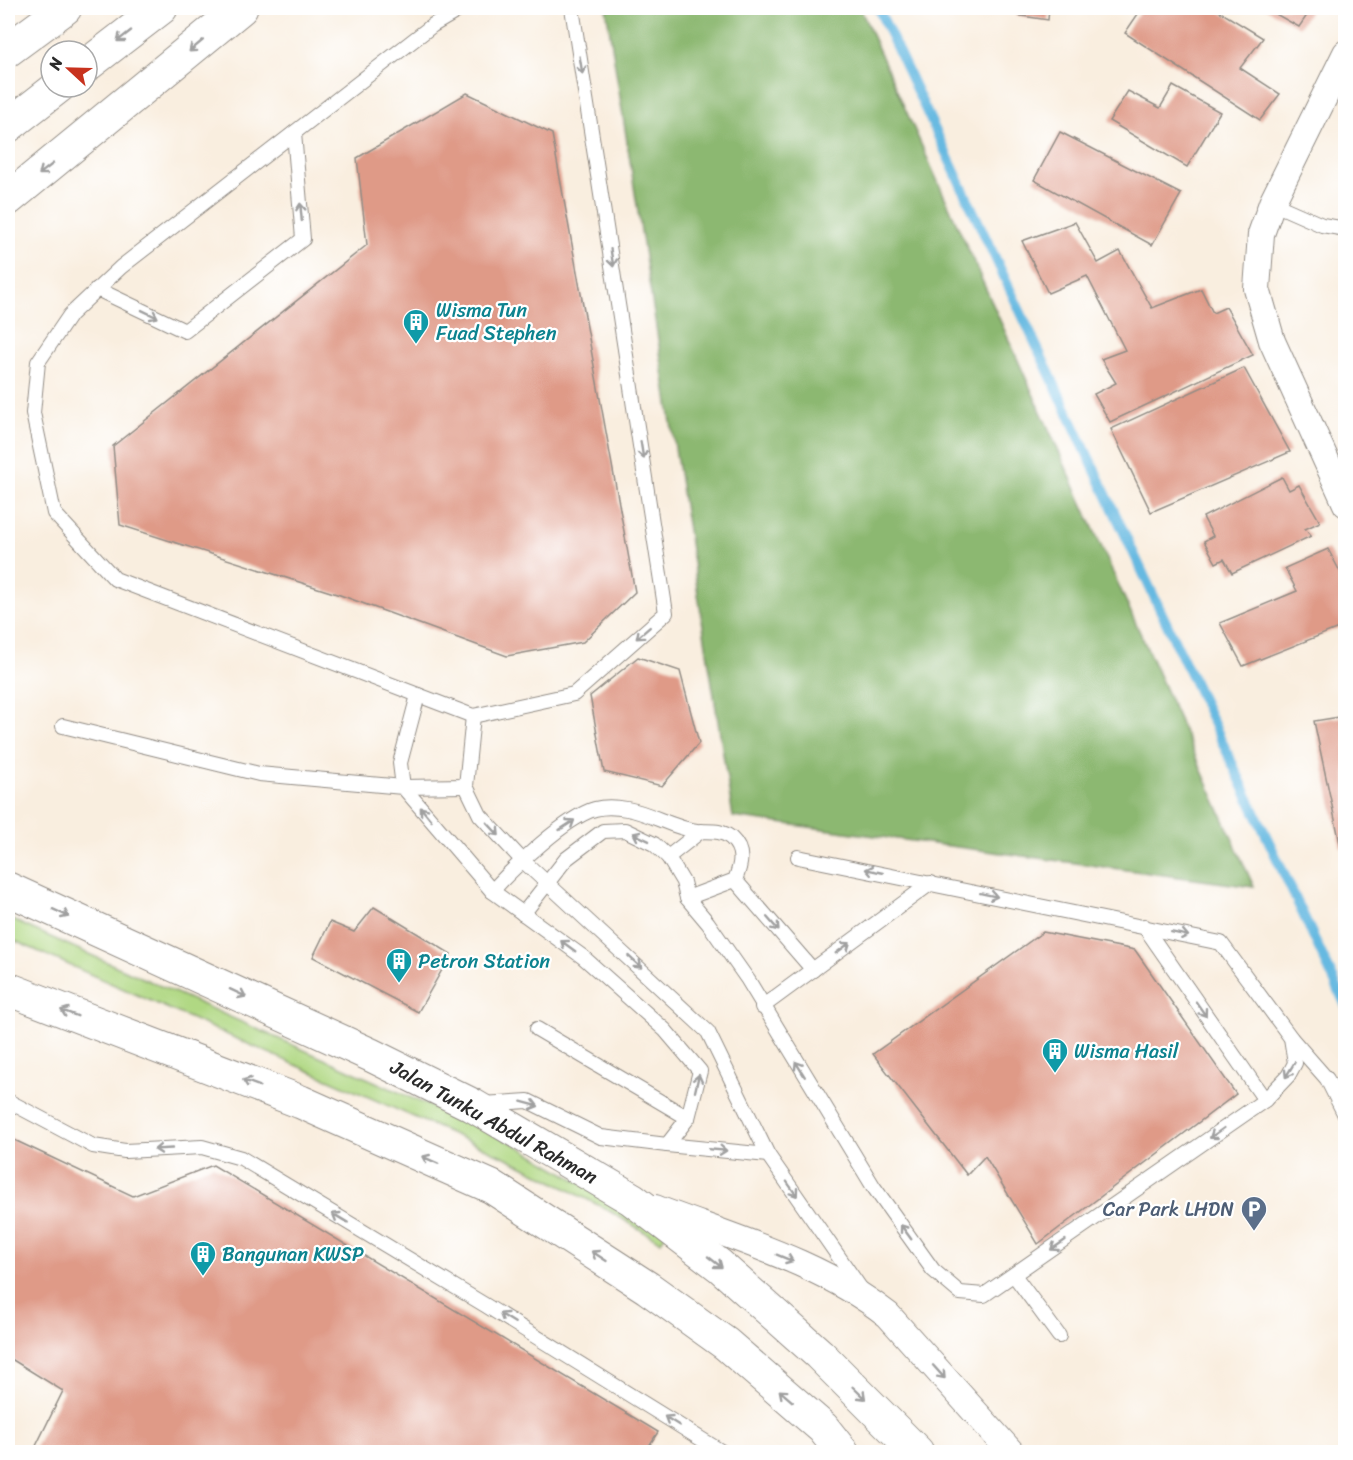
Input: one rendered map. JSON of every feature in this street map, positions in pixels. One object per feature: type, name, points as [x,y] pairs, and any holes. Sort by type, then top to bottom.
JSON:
[{"type":"main road","points":[[8,50],[65,8]]},
{"type":"main road","points":[[99,56],[161,8]]},
{"type":"main road","points":[[8,199],[241,8]]},
{"type":"main road","points":[[8,126],[43,99]]},
{"type":"main road","name":"Jalan Tunku Abdul Rahman","points":[[10,888],[361,1050],[472,1105],[632,1199],[720,1266],[811,1347],[917,1452]]},
{"type":"main road","points":[[8,989],[301,1102],[492,1187],[648,1288],[726,1344],[823,1428],[842,1452]]},
{"type":"street","points":[[1346,53],[1272,204],[1261,234],[1257,289],[1272,342],[1346,504]]},
{"type":"street","points":[[632,1199],[793,1260],[868,1299],[888,1315],[1011,1452]]},
{"type":"lane","points":[[462,8],[433,25],[121,267],[97,289],[70,315],[38,362],[33,413],[54,513],[115,579],[473,716],[574,694],[666,613],[572,8]]},
{"type":"lane","points":[[97,289],[185,331],[303,239],[294,133]]},
{"type":"lane","points":[[1272,204],[1322,225],[1346,229]]},
{"type":"lane","points":[[418,695],[400,763],[404,787],[492,891],[583,957],[665,1030],[700,1071],[688,1118],[668,1145]]},
{"type":"lane","points":[[473,716],[466,786],[480,815],[521,859],[708,1032],[768,1155],[868,1299]]},
{"type":"lane","points":[[63,726],[259,774],[404,787],[466,786]]},
{"type":"lane","points":[[492,891],[521,859],[592,809],[608,806],[628,809],[700,831],[713,830],[730,837],[738,847],[742,862],[735,880],[687,898]]},
{"type":"lane","points":[[523,914],[566,860],[603,831],[625,830],[654,844],[668,857],[683,882],[687,898],[708,922],[748,980],[762,1007],[873,1186],[933,1270],[960,1293],[984,1295],[1265,1100],[1288,1076],[1295,1063],[1291,1038]]},
{"type":"lane","points":[[668,857],[700,831]]},
{"type":"lane","points":[[798,858],[1221,943],[1291,1038],[1327,1079],[1346,1117]]},
{"type":"lane","points":[[735,880],[813,970]]},
{"type":"lane","points":[[762,1007],[931,883]]},
{"type":"lane","points":[[1144,926],[1265,1100]]},
{"type":"lane","points":[[537,1029],[688,1118]]},
{"type":"lane","points":[[8,1101],[93,1146],[125,1151],[202,1147],[241,1158],[485,1305],[722,1452]]},
{"type":"lane","points":[[472,1105],[528,1101],[601,1137],[768,1155]]},
{"type":"lane","points":[[1014,1275],[1059,1336]]},
{"type":"green space","points":[[606,8],[860,8],[1254,887],[733,817]]},
{"type":"green space","points":[[8,918],[515,1144],[666,1233],[661,1242],[606,1209],[509,1159],[8,938]]},
{"type":"building","points":[[1017,8],[1049,8],[1048,20],[1016,15]]},
{"type":"building","points":[[1142,8],[1214,8],[1263,38],[1240,68],[1280,94],[1260,120],[1125,33]]},
{"type":"building","points":[[1265,8],[1312,8],[1299,27]]},
{"type":"building","points":[[1173,86],[1220,112],[1187,167],[1109,121],[1128,91],[1160,108]]},
{"type":"building","name":"Wisma Tun Fuad Stephen","points":[[467,93],[552,134],[635,592],[583,642],[507,656],[340,595],[120,525],[113,446],[367,245],[357,158]]},
{"type":"building","points":[[1060,132],[1181,194],[1152,245],[1034,180]]},
{"type":"building","points":[[1075,222],[1098,263],[1120,251],[1152,308],[1201,289],[1213,313],[1226,307],[1253,355],[1110,422],[1094,394],[1116,383],[1101,359],[1125,350],[1087,276],[1048,293],[1022,241]]},
{"type":"building","points":[[1244,368],[1290,452],[1151,512],[1111,429]]},
{"type":"building","points":[[1282,477],[1289,490],[1299,485],[1320,522],[1305,529],[1311,536],[1232,573],[1224,559],[1216,563],[1204,541],[1213,536],[1203,517]]},
{"type":"building","points":[[1328,549],[1346,583],[1346,625],[1243,666],[1220,623],[1297,591],[1285,568]]},
{"type":"building","points":[[638,657],[680,671],[699,743],[662,786],[604,772],[590,696]]},
{"type":"building","points":[[1346,716],[1346,848],[1341,848],[1314,721]]},
{"type":"building","name":"Petron Station","points":[[374,907],[451,954],[418,1012],[313,957],[330,922],[354,932]]},
{"type":"building","name":"Wisma Hasil","points":[[1043,932],[1135,950],[1236,1094],[1038,1244],[985,1156],[967,1175],[873,1054]]},
{"type":"building","name":"Bangunan KWSP","points":[[8,1137],[133,1196],[213,1165],[658,1432],[645,1452],[33,1452],[63,1391],[8,1357]]},
{"type":"waterway","points":[[878,8],[1346,1006]]},
{"type":"place","name":"Wisma Tun Fuad Stephen","points":[[416,345]]},
{"type":"place","name":"Petron Station","points":[[399,984]]},
{"type":"place","name":"Wisma Hasil","points":[[1055,1074]]},
{"type":"place","name":"Car Park LHDN","points":[[1254,1232]]},
{"type":"place","name":"Bangunan KWSP","points":[[203,1277]]}]
